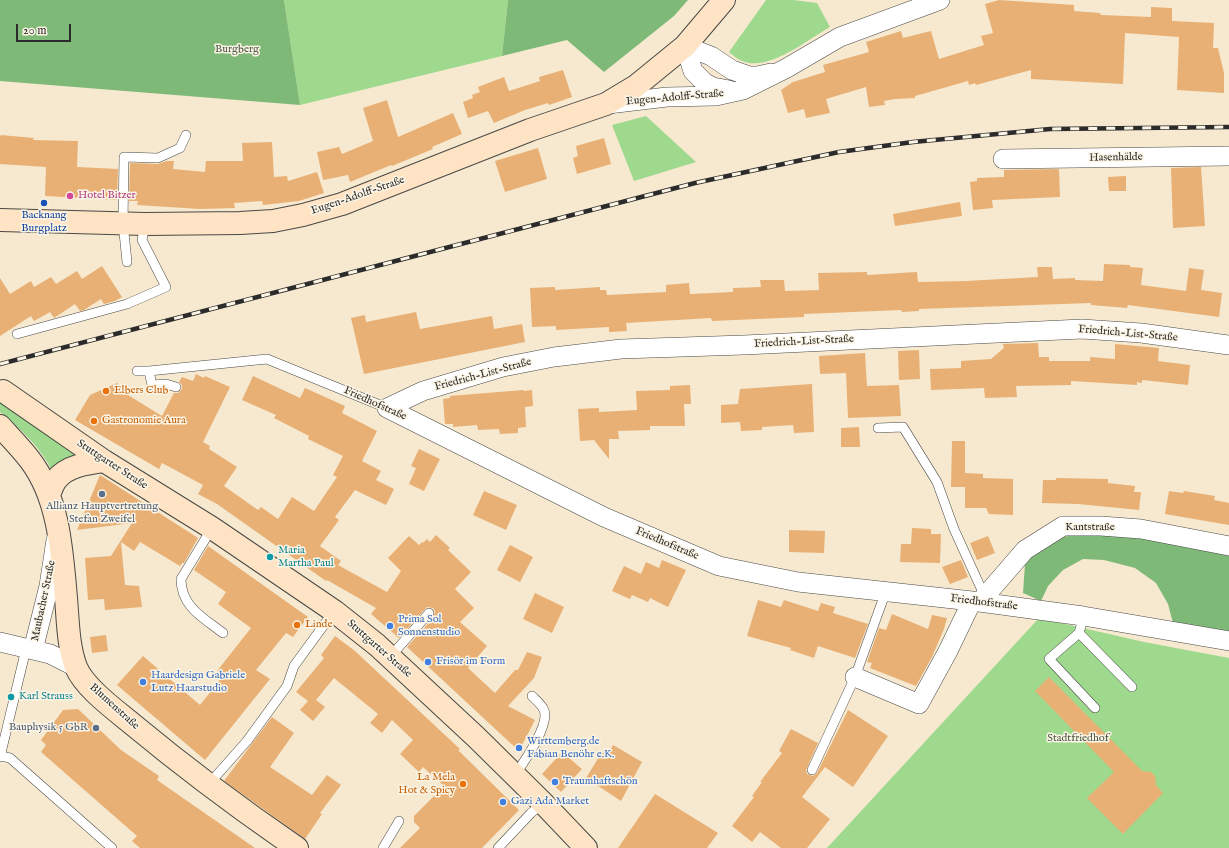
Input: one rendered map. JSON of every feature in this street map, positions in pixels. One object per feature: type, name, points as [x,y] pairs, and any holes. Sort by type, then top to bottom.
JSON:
[{"type":"street","points":[[685,46],[724,0]]},
{"type":"street","name":"Eugen-Adolff-Straße","points":[[606,104],[667,97],[716,96],[742,90],[785,69],[840,37],[940,0]]},
{"type":"street","name":"Eugen-Adolff-Straße","points":[[685,46],[711,56],[732,70],[749,76],[767,75],[785,69]]},
{"type":"street","name":"Eugen-Adolff-Straße","points":[[685,46],[693,71],[705,83],[721,90],[742,90]]},
{"type":"street","name":"Eugen-Adolff-Straße","points":[[0,220],[145,224],[240,223],[303,215],[342,204],[530,130],[606,104],[636,86],[685,46]]},
{"type":"street","name":"Hasenhälde","points":[[1003,159],[1229,156]]},
{"type":"street","name":"Friedrich-List-Straße","points":[[387,408],[423,391],[504,367],[554,357],[621,349],[744,345],[1082,329],[1141,333],[1229,345]]},
{"type":"street","name":"Stuttgarter Straße","points":[[3,391],[104,461],[212,528],[334,611],[390,657],[515,775],[586,848]]},
{"type":"street","name":"Friedhofstraße","points":[[387,408],[604,517],[719,566],[798,582],[979,600],[1083,620],[1229,641]]},
{"type":"street","name":"Blumenstraße","points":[[0,426],[31,461],[49,495],[58,528],[70,644],[76,667],[88,685],[114,709],[208,785],[294,847]]},
{"type":"street","points":[[49,495],[56,480],[66,471],[87,463],[104,461]]},
{"type":"street","name":"Kantstraße","points":[[855,678],[919,704],[948,651],[979,600],[1025,550],[1063,526],[1101,526],[1141,529],[1229,546]]},
{"type":"street","name":"Maubacher Straße","points":[[30,649],[49,586],[58,528]]},
{"type":"street","name":"Maubacher Straße","points":[[0,642],[50,654],[76,667]]},
{"type":"lane","points":[[127,262],[123,223],[124,157],[158,158],[180,148],[186,135]]},
{"type":"lane","points":[[17,334],[127,304],[166,287],[142,240],[145,224]]},
{"type":"lane","name":"Friedhofstraße","points":[[137,371],[149,371],[200,362],[250,356],[267,359],[387,408]]},
{"type":"lane","points":[[149,371],[152,385],[166,384],[176,387]]},
{"type":"lane","points":[[878,428],[903,427],[937,482],[979,600]]},
{"type":"lane","points":[[212,528],[181,579],[181,588],[190,607],[223,633]]},
{"type":"lane","points":[[812,770],[855,678],[886,591]]},
{"type":"lane","points":[[208,785],[247,741],[287,686],[294,666],[334,611]]},
{"type":"lane","points":[[390,657],[429,613]]},
{"type":"lane","points":[[1095,708],[1049,659],[1083,620],[1132,687]]},
{"type":"lane","points":[[30,649],[17,684],[1,756],[10,758],[115,847]]},
{"type":"lane","points":[[515,775],[530,753],[545,718],[544,710],[532,696]]},
{"type":"lane","points":[[498,848],[531,813],[543,803]]},
{"type":"lane","points":[[383,848],[399,822]]},
{"type":"green space","name":"Burgberg","points":[[0,0],[284,0],[300,105],[0,81]]},
{"type":"green space","points":[[284,0],[508,0],[502,56],[300,105]]},
{"type":"green space","points":[[508,0],[688,0],[674,16],[604,72],[567,40],[502,56]]},
{"type":"green space","points":[[766,0],[793,0],[817,3],[830,27],[776,59],[753,63],[742,61],[729,52]]},
{"type":"green space","points":[[646,116],[696,162],[634,181],[612,125]]},
{"type":"green space","points":[[0,400],[75,455],[52,471],[36,446],[0,412]]},
{"type":"green space","points":[[1082,533],[1123,534],[1229,555],[1229,634],[1173,623],[1168,604],[1156,583],[1135,568],[1104,560],[1083,559],[1063,570],[1048,586],[1041,601],[1023,593],[1025,564],[1038,548],[1063,537]]},
{"type":"green space","name":"Stadtfriedhof","points":[[1039,618],[1144,642],[1229,658],[1229,848],[827,848]]},
{"type":"building","points":[[999,0],[1074,5],[1074,11],[1100,13],[1101,15],[1151,17],[1151,7],[1172,8],[1172,21],[1214,23],[1213,48],[1218,48],[1224,73],[1224,93],[1177,90],[1179,37],[1125,33],[1123,84],[1031,79],[1031,70],[976,85],[975,83],[969,85],[968,81],[915,96],[915,98],[884,101],[885,105],[869,107],[866,87],[826,99],[830,113],[806,118],[804,109],[788,113],[781,90],[793,82],[825,72],[823,65],[869,52],[866,42],[901,31],[903,38],[931,31],[939,59],[984,45],[981,36],[993,33],[985,4]]},
{"type":"building","points":[[563,70],[572,97],[549,105],[548,103],[525,110],[494,123],[488,111],[468,118],[463,102],[473,98],[472,95],[480,92],[478,87],[504,77],[509,91],[540,81],[539,77]]},
{"type":"building","points":[[387,100],[398,137],[453,113],[462,134],[432,147],[433,149],[350,182],[348,175],[323,180],[317,152],[339,147],[342,154],[373,141],[363,108]]},
{"type":"building","points":[[1,135],[34,138],[33,140],[78,141],[77,167],[118,169],[117,200],[45,196],[46,167],[0,164]]},
{"type":"building","points":[[604,138],[611,164],[577,174],[573,158],[578,156],[576,146]]},
{"type":"building","points":[[272,142],[274,177],[287,176],[288,181],[317,172],[324,193],[299,201],[263,205],[262,201],[234,203],[235,208],[200,209],[137,205],[138,201],[129,201],[130,163],[158,164],[167,161],[174,161],[173,169],[205,172],[206,161],[243,161],[242,143]]},
{"type":"building","points":[[538,148],[547,179],[505,192],[495,161]]},
{"type":"building","points":[[1201,167],[1205,226],[1173,228],[1171,168]]},
{"type":"building","points":[[1059,169],[1060,197],[992,200],[993,208],[973,210],[970,182],[977,181],[977,178],[1004,177],[1004,170]]},
{"type":"building","points":[[1126,176],[1126,191],[1109,191],[1108,177]]},
{"type":"building","points":[[960,202],[962,216],[895,226],[893,214]]},
{"type":"building","points":[[1104,264],[1130,265],[1130,267],[1143,268],[1141,285],[1186,291],[1189,268],[1204,270],[1201,290],[1222,293],[1219,317],[1128,305],[1127,308],[1091,305],[1091,303],[919,309],[919,311],[902,312],[901,310],[804,314],[804,317],[712,321],[711,318],[626,323],[627,331],[609,332],[609,327],[556,330],[556,326],[532,327],[530,288],[555,287],[555,290],[600,287],[600,290],[606,290],[607,295],[666,292],[666,285],[689,283],[690,294],[733,292],[733,288],[761,287],[760,280],[784,280],[785,291],[819,290],[818,273],[867,272],[867,275],[917,272],[918,282],[966,281],[1038,277],[1037,267],[1052,267],[1053,279],[1075,278],[1075,280],[1103,281]]},
{"type":"building","points":[[102,266],[122,297],[104,304],[101,299],[80,311],[75,304],[54,318],[50,312],[34,321],[31,316],[0,336],[0,278],[10,294],[31,281],[34,287],[51,277],[56,284],[77,271],[82,279]]},
{"type":"building","points":[[416,312],[420,329],[492,316],[494,329],[522,324],[525,342],[364,374],[351,318],[365,315],[366,322]]},
{"type":"building","points":[[1038,343],[1039,357],[1049,357],[1049,361],[1090,361],[1090,357],[1115,359],[1115,344],[1159,348],[1158,361],[1190,365],[1188,385],[1142,380],[1142,383],[1137,382],[1137,385],[1071,381],[1071,385],[1016,386],[1017,397],[985,398],[984,388],[931,390],[930,369],[961,368],[961,361],[991,359],[1004,348],[1003,344]]},
{"type":"building","points":[[919,350],[920,379],[899,380],[898,351]]},
{"type":"building","points":[[865,353],[867,386],[899,385],[901,416],[848,418],[846,373],[820,374],[819,356]]},
{"type":"building","points":[[196,374],[204,378],[205,376],[230,387],[203,442],[210,446],[209,449],[237,467],[224,486],[258,510],[261,507],[278,519],[292,497],[314,511],[337,477],[333,475],[343,456],[308,439],[309,436],[274,418],[276,415],[242,400],[253,376],[300,398],[305,388],[345,406],[342,413],[377,431],[362,461],[381,471],[376,480],[394,489],[386,505],[355,490],[335,517],[339,520],[320,546],[341,561],[338,565],[387,592],[401,571],[388,558],[409,536],[419,545],[427,539],[430,542],[436,535],[450,548],[448,550],[471,572],[455,589],[474,608],[460,622],[487,646],[468,668],[495,693],[515,670],[518,670],[527,652],[542,657],[534,678],[508,706],[535,720],[519,751],[407,647],[434,617],[435,611],[433,608],[427,607],[399,638],[371,614],[376,608],[327,580],[326,581],[217,504],[198,494],[203,485],[162,463],[159,469],[75,420],[90,395],[117,383],[129,392],[128,395],[162,416],[174,393],[178,393],[182,389],[182,385],[179,382],[182,377],[193,381]]},
{"type":"building","points":[[812,384],[814,432],[794,433],[793,425],[762,427],[762,430],[741,431],[740,422],[721,423],[721,405],[738,404],[740,389]]},
{"type":"building","points":[[690,385],[691,404],[684,404],[685,426],[650,426],[650,430],[618,431],[619,439],[609,439],[609,459],[594,440],[580,441],[578,409],[599,408],[599,412],[637,410],[636,391],[670,390],[670,386]]},
{"type":"building","points":[[532,390],[533,406],[525,407],[526,427],[518,428],[518,433],[500,434],[499,429],[478,430],[477,425],[453,427],[453,424],[445,424],[443,399],[450,398],[450,396]]},
{"type":"building","points":[[859,427],[860,447],[841,447],[841,428]]},
{"type":"building","points":[[952,441],[965,441],[965,473],[983,474],[983,478],[1013,479],[1013,515],[989,514],[986,508],[965,508],[965,487],[951,487]]},
{"type":"building","points":[[419,449],[440,459],[424,491],[409,484],[416,468],[411,466]]},
{"type":"building","points":[[100,475],[198,538],[184,563],[180,566],[140,542],[134,551],[121,542],[125,585],[139,586],[142,607],[105,610],[104,599],[88,600],[85,558],[111,556],[132,523],[77,530]]},
{"type":"building","points":[[1056,478],[1108,479],[1108,483],[1135,486],[1134,492],[1141,492],[1139,510],[1078,504],[1042,503],[1043,480],[1056,480]]},
{"type":"building","points":[[484,491],[517,505],[506,530],[473,515]]},
{"type":"building","points":[[1169,491],[1183,493],[1184,491],[1215,496],[1214,500],[1229,503],[1229,525],[1165,514]]},
{"type":"building","points":[[912,528],[931,529],[931,534],[941,534],[940,563],[900,562],[901,544],[911,544]]},
{"type":"building","points":[[789,530],[825,531],[824,553],[789,552]]},
{"type":"building","points":[[988,536],[995,553],[977,560],[970,543]]},
{"type":"building","points":[[510,545],[533,557],[520,582],[497,570]]},
{"type":"building","points":[[208,546],[308,617],[293,637],[286,633],[256,670],[270,679],[205,760],[117,685],[143,656],[200,705],[223,676],[217,671],[251,628],[218,604],[226,592],[194,570]]},
{"type":"building","points":[[662,560],[686,570],[668,607],[650,598],[648,602],[632,595],[630,599],[612,591],[624,566],[641,574],[646,562],[659,568]]},
{"type":"building","points":[[961,560],[968,577],[950,584],[942,567]]},
{"type":"building","points":[[535,593],[564,607],[552,633],[523,619]]},
{"type":"building","points":[[758,600],[781,607],[784,600],[818,611],[821,603],[835,607],[833,613],[868,624],[855,658],[818,646],[814,658],[790,650],[791,648],[747,636]]},
{"type":"building","points":[[892,614],[928,629],[932,615],[947,618],[932,657],[916,686],[870,668],[872,663],[867,662],[879,628],[886,630]]},
{"type":"building","points":[[106,635],[108,651],[92,653],[90,637]]},
{"type":"building","points":[[335,636],[355,651],[460,749],[458,750],[519,810],[482,848],[400,848],[420,828],[414,822],[414,816],[444,786],[423,767],[419,772],[400,754],[413,740],[392,720],[382,733],[370,723],[378,714],[334,678],[316,700],[325,707],[313,721],[300,710],[308,701],[296,692],[324,658],[321,655]]},
{"type":"building","points":[[1049,677],[1142,771],[1151,772],[1155,776],[1156,785],[1163,793],[1123,834],[1087,798],[1114,772],[1035,691]]},
{"type":"building","points":[[78,709],[121,750],[159,776],[157,780],[255,848],[140,848],[132,841],[137,836],[41,752],[46,745],[41,740],[63,710]]},
{"type":"building","points":[[848,710],[888,736],[853,787],[825,767],[802,797],[830,819],[807,848],[781,848],[760,832],[752,842],[732,826],[754,797],[752,796],[762,782],[760,782],[782,753],[779,751],[791,729],[818,743],[806,770],[807,774],[813,776],[817,773]]},
{"type":"building","points":[[272,717],[294,733],[270,767],[312,795],[327,775],[341,785],[320,813],[322,814],[305,839],[224,781]]},
{"type":"building","points":[[613,745],[642,762],[621,801],[586,778],[602,752],[607,755]]},
{"type":"building","points":[[562,752],[582,769],[561,792],[542,774]]},
{"type":"building","points":[[655,794],[718,833],[707,848],[618,848]]},
{"type":"railway","points":[[0,364],[695,183],[839,152],[913,142],[1050,129],[1229,127]]},
{"type":"place","name":"Hotel Bitzer","points":[[70,196]]},
{"type":"place","name":"Backnang Burgplatz","points":[[44,203]]},
{"type":"place","name":"Elbers Club","points":[[106,391]]},
{"type":"place","name":"Gastronomie Aura","points":[[94,421]]},
{"type":"place","name":"Allianz Hauptvertretung Stefan Zweifel","points":[[102,494]]},
{"type":"place","name":"Maria Martha Paul","points":[[270,557]]},
{"type":"place","name":"Linde","points":[[297,625]]},
{"type":"place","name":"Prima Sol Sonnenstudio","points":[[390,626]]},
{"type":"place","name":"Frisör im Form","points":[[428,662]]},
{"type":"place","name":"Haardesign Gabriele Lutz Haarstudio","points":[[143,682]]},
{"type":"place","name":"Karl Strauss","points":[[11,697]]},
{"type":"place","name":"Bauphysik 5 GbR","points":[[96,728]]},
{"type":"place","name":"Wirttemberg.de Fabian Benöhr e.K.","points":[[519,748]]},
{"type":"place","name":"Traumhaftschön","points":[[555,782]]},
{"type":"place","name":"La Mela Hot & Spicy","points":[[463,784]]},
{"type":"place","name":"Gazi Ada Market","points":[[503,802]]}]
